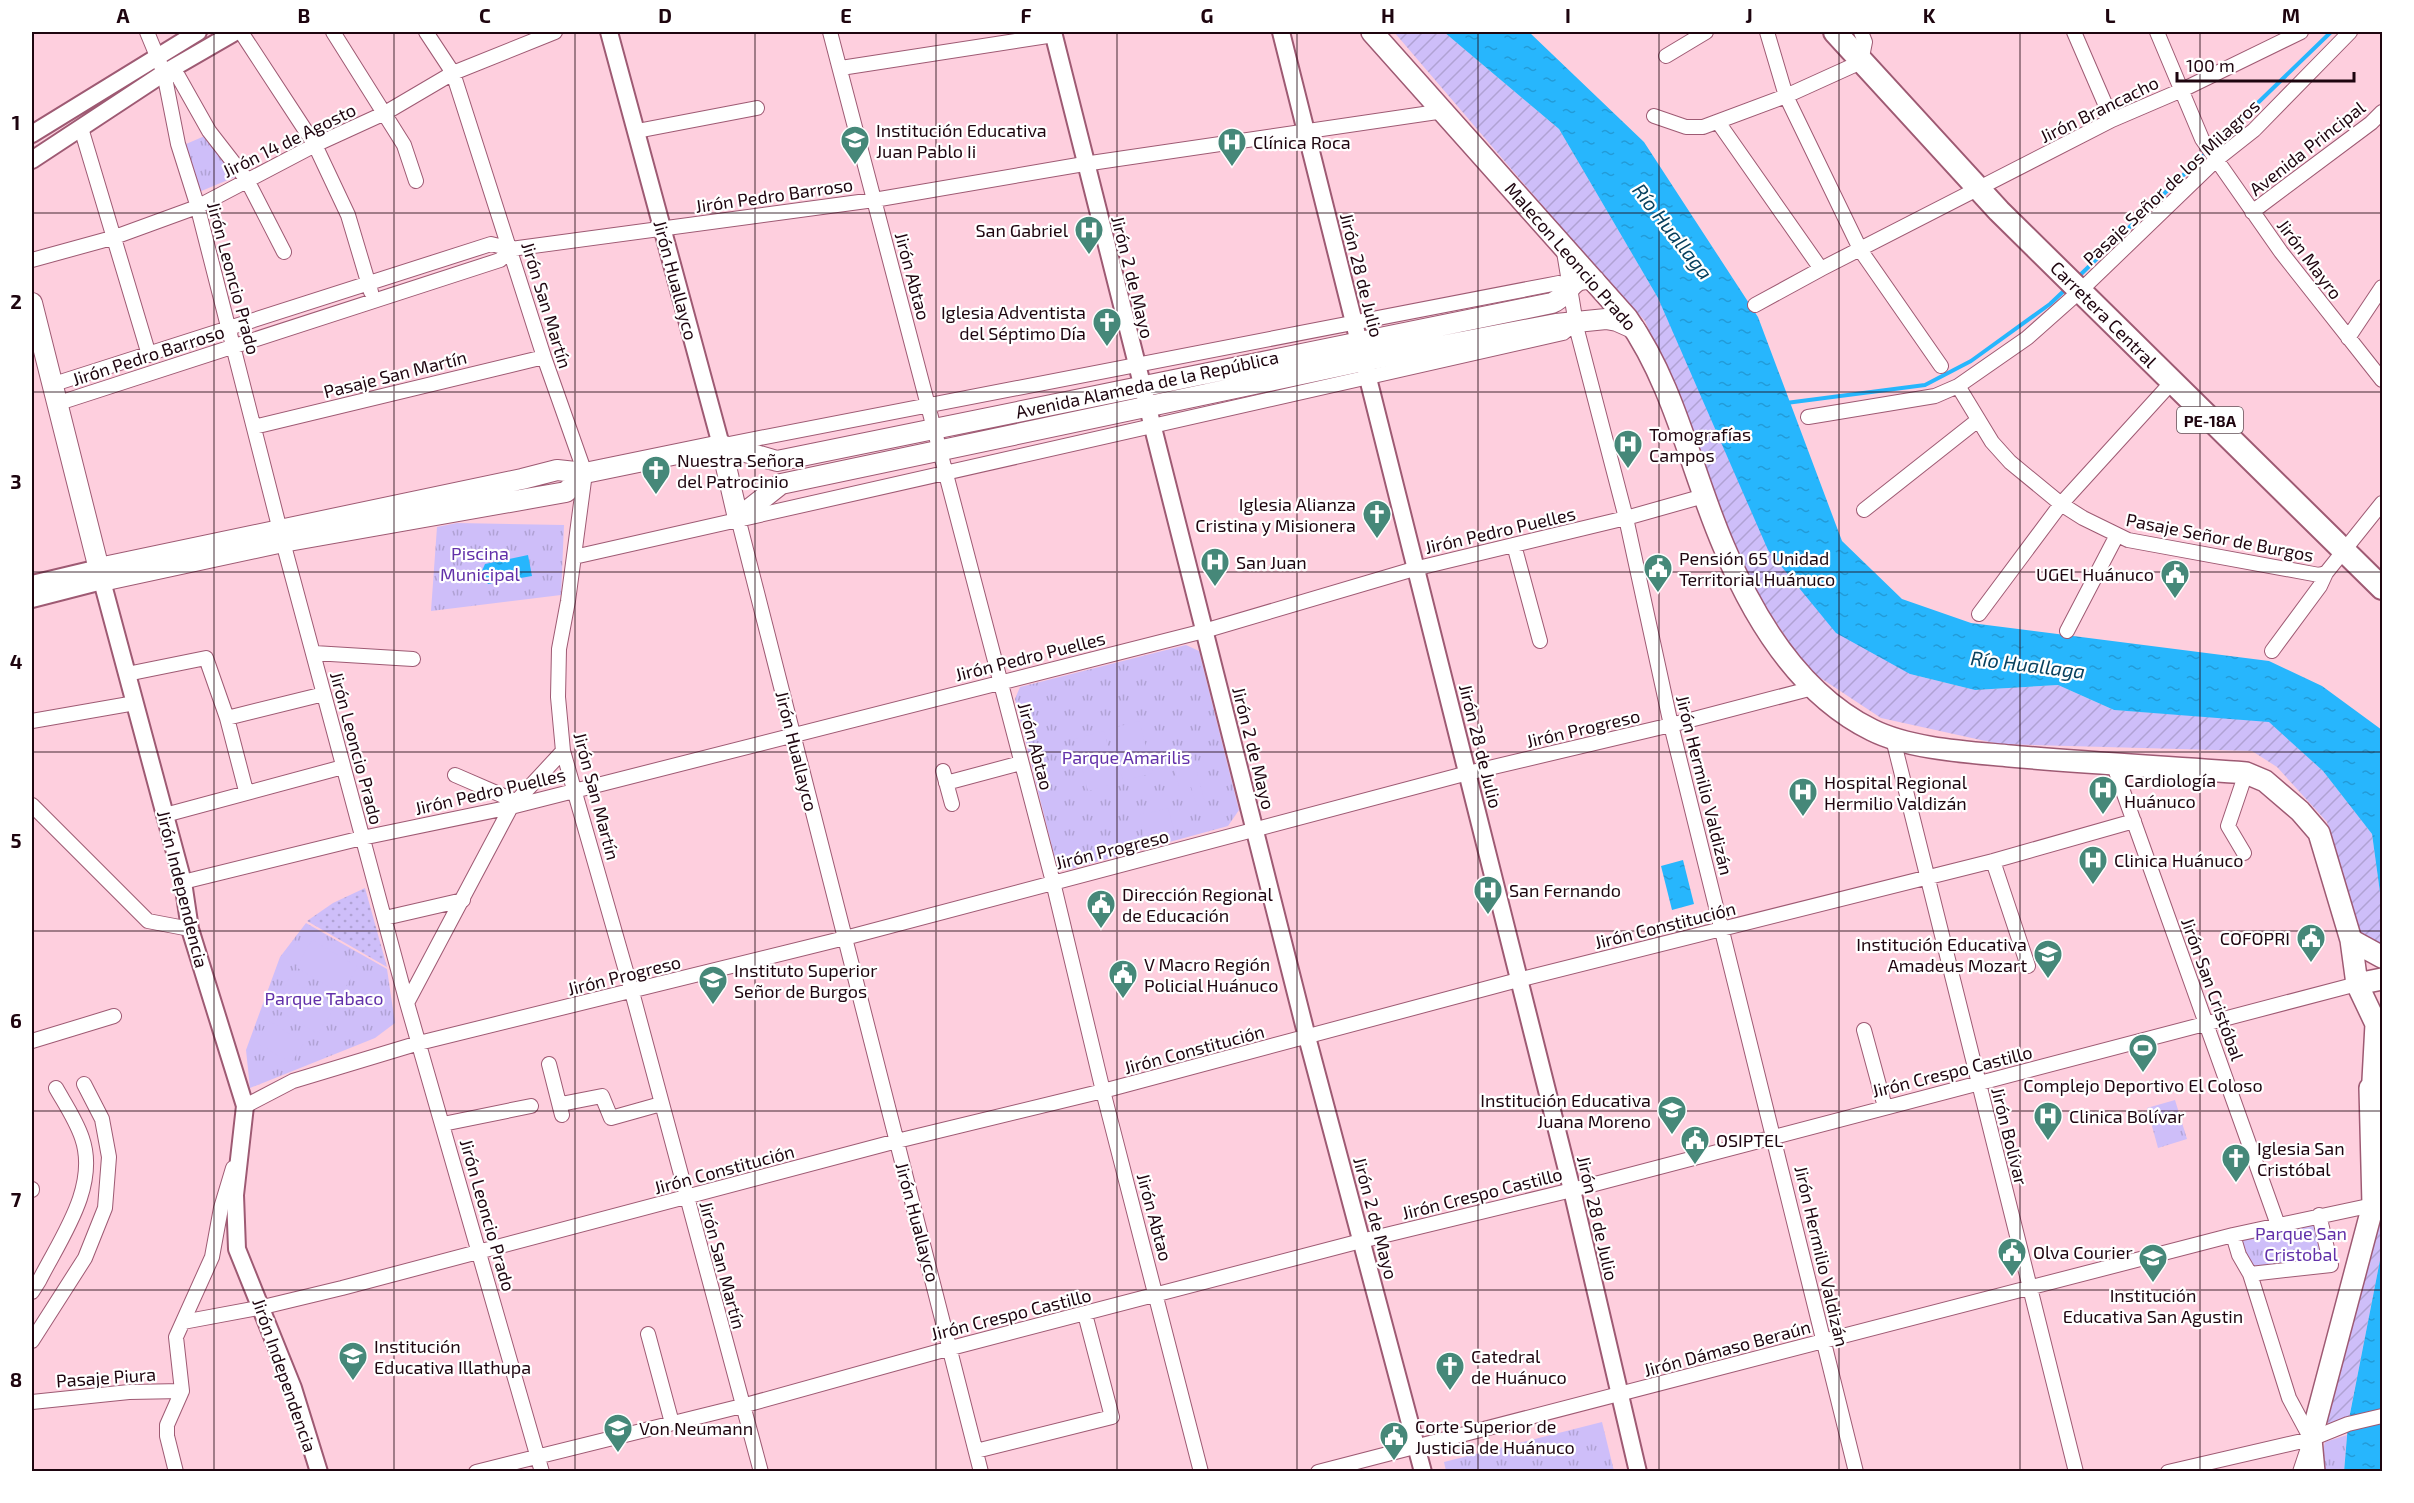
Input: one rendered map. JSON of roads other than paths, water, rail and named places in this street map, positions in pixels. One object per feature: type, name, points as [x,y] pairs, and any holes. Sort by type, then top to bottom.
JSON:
[{"type":"highway","name":"Carretera Central","points":[[1836,32],[1978,190],[2382,588]]},
{"type":"main road","name":"Malecon Leoncio Prado","points":[[1372,32],[1595,281],[1635,329],[1663,380],[1704,496],[1746,596],[1793,667],[1813,688],[1850,717],[1893,739],[1974,753],[2115,766],[2246,773],[2265,781],[2300,811],[2319,833],[2352,940],[2358,984],[2376,1024],[2372,1099],[2373,1205]]},
{"type":"main road","name":"Avenida Alameda de la República","points":[[585,473],[721,445],[777,461],[1552,303],[1563,297],[1577,280],[1584,278],[1595,281]]},
{"type":"main road","name":"Jirón Independencia","points":[[32,303],[100,574]]},
{"type":"main road","name":"Avenida Alameda de la República","points":[[738,519],[781,484],[939,450],[1147,407],[1365,370],[1575,322],[1606,319],[1635,329]]},
{"type":"main road","name":"Jirón Huallayco","points":[[721,445],[738,519]]},
{"type":"main road","points":[[100,574],[282,535],[566,492],[585,473]]},
{"type":"main road","points":[[2352,940],[2382,957]]},
{"type":"main road","points":[[2358,984],[2382,965]]},
{"type":"main road","points":[[2358,984],[2382,979]]},
{"type":"main road","points":[[2314,1472],[2311,1439],[2373,1205]]},
{"type":"street","name":"Jirón Leoncio Prado","points":[[147,32],[164,73],[178,144],[197,207],[407,1003],[542,1472]]},
{"type":"street","points":[[32,134],[198,32]]},
{"type":"street","points":[[32,160],[164,73],[235,32]]},
{"type":"street","points":[[241,32],[315,145],[348,216],[373,300]]},
{"type":"street","points":[[333,32],[404,145],[416,181]]},
{"type":"street","name":"Jirón San Martín","points":[[426,32],[453,73],[544,357],[585,473],[559,649],[558,697],[563,752],[576,790],[632,992],[761,1472]]},
{"type":"street","name":"Jirón 14 de Agosto","points":[[32,260],[112,238],[197,207],[315,145],[385,113],[453,73],[555,32]]},
{"type":"street","name":"Jirón Huallayco","points":[[609,32],[721,445]]},
{"type":"street","name":"Jirón Abtao","points":[[830,32],[842,68],[874,200],[1053,882],[1103,1091],[1201,1472]]},
{"type":"street","name":"Jirón 28 de Julio","points":[[1281,32],[1414,569],[1468,773],[1572,1190],[1638,1472]]},
{"type":"street","points":[[1666,56],[1706,32]]},
{"type":"street","points":[[1767,32],[1786,96],[1861,251],[1941,366]]},
{"type":"street","points":[[1654,116],[1686,127],[1703,127],[1786,96],[1861,62],[1865,42],[1861,32]]},
{"type":"street","points":[[2074,32],[2112,120]]},
{"type":"street","points":[[2157,32],[2182,90]]},
{"type":"street","name":"Jirón Brancacho","points":[[1755,305],[2112,120],[2182,90],[2287,35],[2301,32]]},
{"type":"street","name":"Pasaje Señor de los Milagros","points":[[1808,417],[1935,396],[1958,386],[2027,338],[2215,158],[2262,122],[2350,32]]},
{"type":"street","points":[[842,68],[1053,33]]},
{"type":"street","name":"Jirón 2 de Mayo","points":[[1053,33],[1084,164],[1307,1037],[1423,1472]]},
{"type":"street","points":[[164,73],[178,76],[209,131],[247,180],[284,252]]},
{"type":"street","name":"Jirón Mayro","points":[[2182,90],[2202,139],[2252,212],[2382,380]]},
{"type":"street","points":[[637,131],[757,108]]},
{"type":"street","name":"Jirón Pedro Barroso","points":[[56,393],[234,346],[500,260],[511,249],[874,200],[1084,164],[1444,111]]},
{"type":"street","name":"Avenida Principal","points":[[2252,212],[2377,128],[2382,112]]},
{"type":"street","points":[[1718,122],[1821,269]]},
{"type":"street","points":[[81,128],[112,238],[149,355]]},
{"type":"street","points":[[56,393],[149,355],[491,244],[511,249]]},
{"type":"street","name":"Jirón Hermilio Valdizán","points":[[1562,244],[1575,322],[1626,518],[1671,725],[1856,1472]]},
{"type":"street","name":"Avenida Alameda de la República","points":[[721,445],[1353,321],[1559,283],[1569,288]]},
{"type":"street","points":[[2348,338],[2382,287]]},
{"type":"street","name":"Pasaje San Martín","points":[[254,427],[544,357]]},
{"type":"street","name":"Avenida Alameda de la República","points":[[574,557],[1152,427],[1365,370]]},
{"type":"street","points":[[1978,614],[2061,504],[2172,382]]},
{"type":"street","name":"Pasaje Señor de Burgos","points":[[1958,386],[1992,442],[2010,462],[2061,504],[2128,540],[2319,575],[2326,573],[2382,503]]},
{"type":"street","points":[[1864,510],[1978,420]]},
{"type":"street","name":"Jirón Pedro Puelles","points":[[183,882],[362,838],[576,790],[793,736],[1204,631],[1414,569],[1626,518],[1704,496]]},
{"type":"street","name":"Jirón Huallayco","points":[[738,519],[981,1472]]},
{"type":"street","points":[[2067,631],[2117,535]]},
{"type":"street","points":[[1514,545],[1539,641]]},
{"type":"street","points":[[2272,651],[2320,586],[2326,573]]},
{"type":"street","points":[[32,584],[100,574]]},
{"type":"street","points":[[32,599],[100,574]]},
{"type":"street","name":"Jirón Independencia","points":[[100,574],[183,882],[190,929],[244,1106],[235,1195],[237,1249],[263,1307],[319,1472]]},
{"type":"street","points":[[314,652],[413,659]]},
{"type":"street","points":[[127,674],[206,658],[228,718],[246,791]]},
{"type":"street","name":"Jirón Progreso","points":[[244,1106],[293,1081],[419,1043],[845,938],[1468,773],[1671,725],[1813,688]]},
{"type":"street","points":[[228,718],[324,694]]},
{"type":"street","points":[[32,721],[135,703]]},
{"type":"street","name":"Jirón Bolívar","points":[[1893,739],[2076,1472]]},
{"type":"street","points":[[407,1003],[513,804],[563,752]]},
{"type":"street","points":[[952,804],[945,777],[1022,763]]},
{"type":"street","name":"Jirón San Cristóbal","points":[[2115,766],[2278,1225]]},
{"type":"street","points":[[165,814],[343,767]]},
{"type":"street","points":[[2244,853],[2230,834],[2228,825],[2246,773]]},
{"type":"street","points":[[455,775],[513,804]]},
{"type":"street","points":[[32,805],[148,921],[190,929]]},
{"type":"street","name":"Jirón Constitución","points":[[183,1322],[263,1307],[687,1198],[897,1141],[1103,1091],[1518,980],[1993,861],[2134,821]]},
{"type":"street","points":[[1993,861],[2028,966]]},
{"type":"street","points":[[385,918],[463,900]]},
{"type":"street","name":"Jirón Crespo Castillo","points":[[476,1472],[742,1406],[951,1348],[1362,1241],[1572,1190],[1774,1135],[2358,984]]},
{"type":"street","points":[[32,1041],[114,1016]]},
{"type":"street","points":[[1864,1030],[1885,1107]]},
{"type":"street","points":[[549,1064],[562,1110],[602,1096],[611,1118],[661,1104]]},
{"type":"street","points":[[32,1341],[85,1258],[105,1208],[109,1157],[102,1119],[84,1084]]},
{"type":"street","points":[[32,1292],[85,1188],[86,1162],[83,1140],[56,1088]]},
{"type":"street","points":[[443,1124],[531,1106]]},
{"type":"street","points":[[176,1472],[167,1436],[167,1425],[182,1391],[176,1337],[212,1257],[221,1208],[240,1142]]},
{"type":"street","name":"Jirón Dámaso Beraún","points":[[1318,1472],[2233,1235],[2373,1205]]},
{"type":"street","points":[[2250,1274],[2331,1265],[2319,1215]]},
{"type":"street","points":[[2233,1235],[2238,1255],[2250,1274],[2289,1398],[2311,1439],[2300,1472]]},
{"type":"street","points":[[976,1451],[1112,1417],[1085,1314]]},
{"type":"street","points":[[648,1334],[672,1423]]},
{"type":"street","name":"Pasaje Piura","points":[[32,1402],[129,1392],[182,1391]]},
{"type":"street","points":[[2168,1472],[2311,1439],[2346,1425],[2382,1416]]},
{"type":"water","name":"Río Huallaga","points":[[1444,32],[1529,32],[1644,142],[1758,317],[1842,541],[1902,599],[1971,623],[2269,661],[2322,686],[2382,730],[2382,907],[2372,834],[2323,771],[2269,722],[2114,710],[2058,685],[1975,690],[1910,674],[1836,633],[1768,550],[1658,298],[1559,129]]},
{"type":"water","points":[[528,555],[532,576],[488,584],[481,573],[485,564]]},
{"type":"water","points":[[1683,860],[1694,904],[1672,910],[1661,866]]},
{"type":"water","points":[[2382,1250],[2382,1471],[2344,1472],[2348,1424]]},
{"type":"waterway","points":[[2077,278],[2331,32]]},
{"type":"waterway","points":[[1786,403],[1925,385],[1971,361],[2050,304],[2068,287]]},
{"type":"place","name":"Institución Educativa Juan Pablo Ii","points":[[855,166]]},
{"type":"place","name":"Clínica Roca","points":[[1232,168]]},
{"type":"place","name":"San Gabriel","points":[[1089,256]]},
{"type":"place","name":"Iglesia Adventista del Séptimo Día","points":[[1107,348]]},
{"type":"place","name":"Tomografías Campos","points":[[1628,470]]},
{"type":"place","name":"Nuestra Señora del Patrocinio","points":[[656,496]]},
{"type":"place","name":"Iglesia Alianza Cristina y Misionera","points":[[1377,540]]},
{"type":"place","name":"San Juan","points":[[1215,588]]},
{"type":"place","name":"Pensión 65 Unidad Territorial Huánuco","points":[[1658,594]]},
{"type":"place","name":"UGEL Huánuco","points":[[2175,600]]},
{"type":"place","name":"Cardiología Huánuco","points":[[2103,816]]},
{"type":"place","name":"Hospital Regional Hermilio Valdizán","points":[[1803,818]]},
{"type":"place","name":"Clinica Huánuco","points":[[2093,886]]},
{"type":"place","name":"San Fernando","points":[[1488,916]]},
{"type":"place","name":"Dirección Regional de Educación","points":[[1101,930]]},
{"type":"place","name":"COFOPRI","points":[[2311,964]]},
{"type":"place","name":"Institución Educativa Amadeus Mozart","points":[[2048,980]]},
{"type":"place","name":"V Macro Región Policial Huánuco","points":[[1123,1000]]},
{"type":"place","name":"Instituto Superior Señor de Burgos","points":[[713,1006]]},
{"type":"place","name":"Complejo Deportivo El Coloso","points":[[2143,1074]]},
{"type":"place","name":"Institución Educativa Juana Moreno","points":[[1672,1136]]},
{"type":"place","name":"Clinica Bolívar","points":[[2048,1142]]},
{"type":"place","name":"OSIPTEL","points":[[1695,1166]]},
{"type":"place","name":"Iglesia San Cristóbal","points":[[2236,1184]]},
{"type":"place","name":"Olva Courier","points":[[2012,1278]]},
{"type":"place","name":"Institución Educativa San Agustin","points":[[2153,1284]]},
{"type":"place","name":"Institución Educativa Illathupa","points":[[353,1382]]},
{"type":"place","name":"Catedral de Huánuco","points":[[1450,1392]]},
{"type":"place","name":"Von Neumann","points":[[618,1454]]},
{"type":"place","name":"Corte Superior de Justicia de Huánuco","points":[[1394,1462]]},
{"type":"park label","name":"Piscina Municipal","points":[[480,563]]},
{"type":"park label","name":"Parque Amarilis","points":[[1126,757]]},
{"type":"park label","name":"Parque Tabaco","points":[[324,998]]},
{"type":"park label","name":"Parque San Cristobal","points":[[2301,1243]]}]
